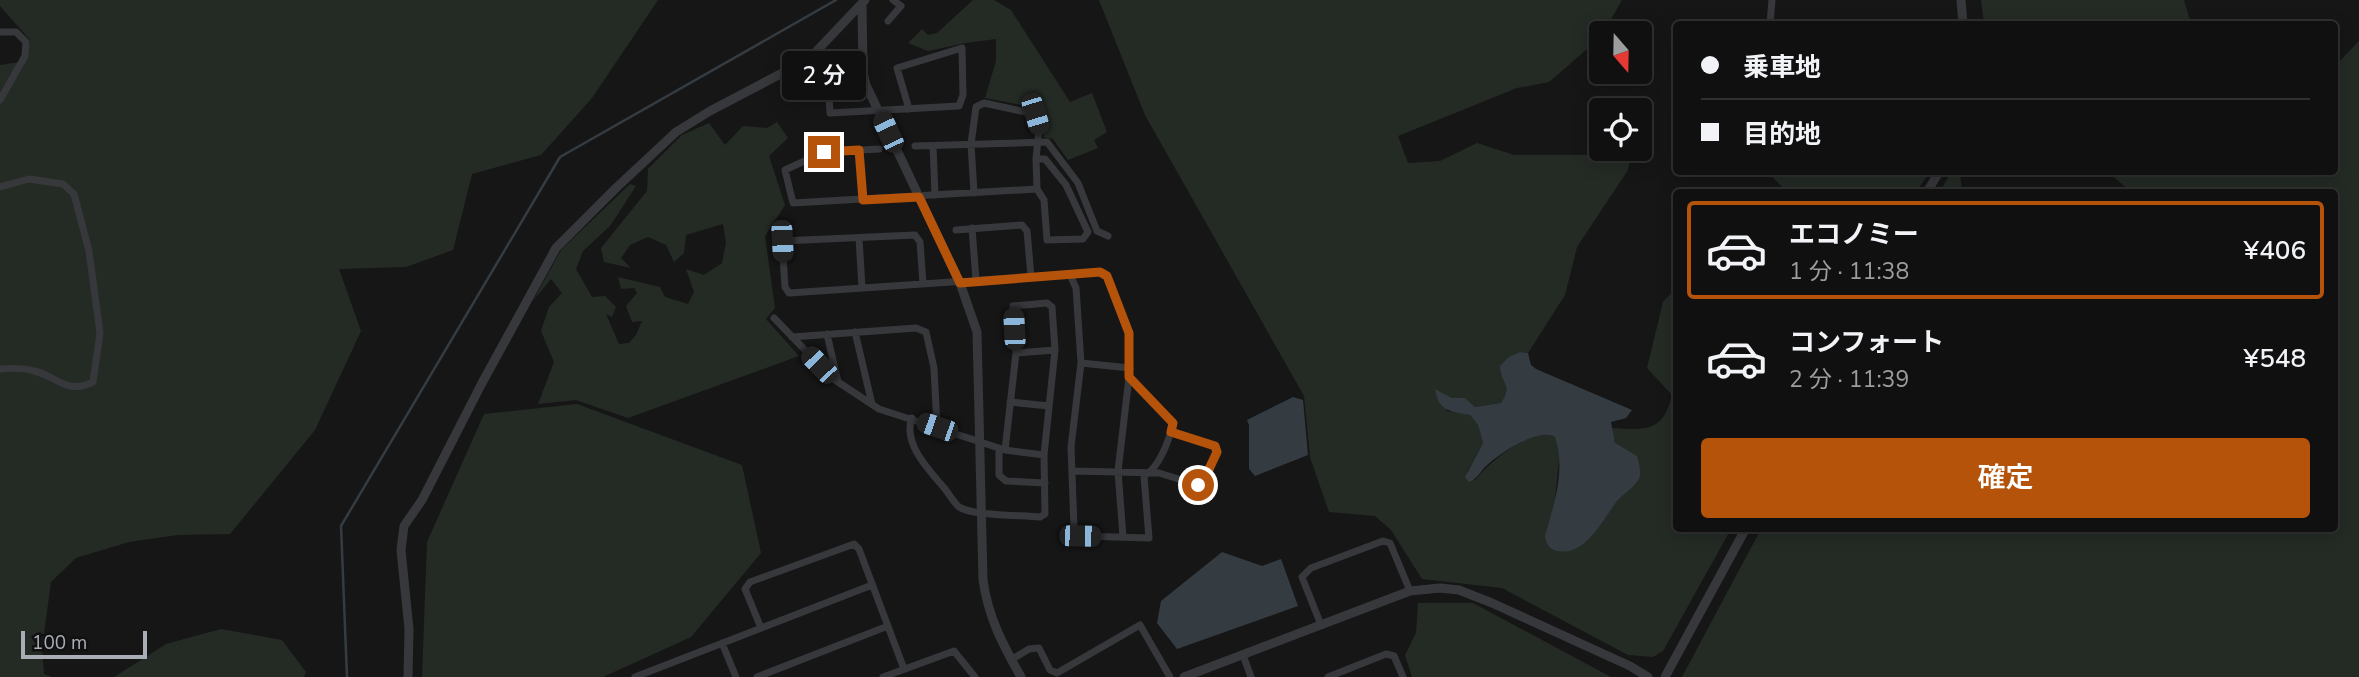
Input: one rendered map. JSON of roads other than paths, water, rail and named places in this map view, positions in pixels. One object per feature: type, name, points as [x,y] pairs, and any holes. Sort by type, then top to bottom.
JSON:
[{"type":"street","points":[[888,21],[901,6],[893,0]]},
{"type":"street","points":[[1770,21],[1772,0]]},
{"type":"street","points":[[1961,0],[1963,21]]},
{"type":"street","points":[[864,2],[863,72],[877,110],[960,283],[977,332],[983,580],[986,605],[1021,677]]},
{"type":"street","points":[[408,677],[409,629],[401,550],[404,526],[422,500],[556,248],[615,188],[676,132],[809,59],[864,2]]},
{"type":"street","points":[[0,32],[16,32],[26,42],[25,56],[0,100]]},
{"type":"street","points":[[829,95],[830,113],[877,110],[909,109],[959,106],[963,95],[962,48],[897,68],[909,109]]},
{"type":"street","points":[[974,193],[971,144],[976,107],[984,103],[1035,114],[1039,128],[1036,159],[1037,189],[1044,200],[1047,240],[1083,239],[1088,232],[1066,185],[1045,159],[1036,159]]},
{"type":"street","points":[[915,146],[1047,142],[1078,183],[1097,230],[1108,236]]},
{"type":"street","points":[[933,146],[935,195]]},
{"type":"street","points":[[879,149],[824,152],[785,170],[793,203],[1037,189]]},
{"type":"street","points":[[859,150],[863,200]]},
{"type":"street","points":[[0,187],[29,178],[63,184],[74,194],[89,251],[100,333],[93,382],[81,388],[69,387],[36,371],[0,369]]},
{"type":"street","points":[[956,230],[1022,225],[1027,231],[1031,276]]},
{"type":"street","points":[[972,228],[976,281]]},
{"type":"street","points":[[923,284],[920,242],[915,235],[782,241],[785,287],[789,293],[960,283],[1100,272],[1107,276],[1129,333],[1130,368],[1118,471],[1123,537]]},
{"type":"street","points":[[859,238],[863,288]]},
{"type":"street","points":[[1070,275],[1076,288],[1081,363],[1071,447],[1074,527],[1080,536],[1149,538],[1144,476],[1156,463],[1173,423],[1129,377]]},
{"type":"street","points":[[912,418],[909,425],[911,438],[918,456],[959,507],[981,513],[1040,517],[1045,514],[1045,483],[1044,455],[1055,351],[1052,307],[1047,303],[1013,306],[1016,353],[999,475],[1006,481],[1045,483]]},
{"type":"street","points":[[774,318],[838,382],[879,409],[1002,449],[1044,455]]},
{"type":"street","points":[[792,337],[916,328],[926,332],[934,368],[937,427]]},
{"type":"street","points":[[855,332],[872,404]]},
{"type":"street","points":[[827,334],[838,382]]},
{"type":"street","points":[[1016,353],[1055,351]]},
{"type":"street","points":[[1081,363],[1130,368]]},
{"type":"street","points":[[1010,402],[1049,407]]},
{"type":"street","points":[[1072,471],[1159,473],[1198,485],[1203,482],[1217,452],[1215,446],[1171,432]]},
{"type":"street","points":[[1665,677],[1744,532]]},
{"type":"street","points":[[1321,625],[1302,577],[1311,568],[1371,545],[1383,541],[1390,544],[1409,592]]},
{"type":"street","points":[[761,628],[745,589],[750,582],[854,544],[859,549],[904,669]]},
{"type":"street","points":[[635,677],[872,585]]},
{"type":"street","points":[[1184,677],[1409,592],[1440,588],[1459,590],[1492,603],[1630,666],[1648,677]]},
{"type":"street","points":[[1011,660],[1029,649],[1039,648],[1050,670],[1057,673],[1140,625],[1170,677]]},
{"type":"street","points":[[757,677],[888,626]]},
{"type":"street","points":[[722,643],[736,677]]},
{"type":"street","points":[[883,677],[954,651],[975,677]]},
{"type":"street","points":[[1328,677],[1386,654],[1394,656],[1403,677]]},
{"type":"street","points":[[1243,655],[1251,677]]},
{"type":"waterway","points":[[347,677],[341,526],[560,157],[836,0]]}]
